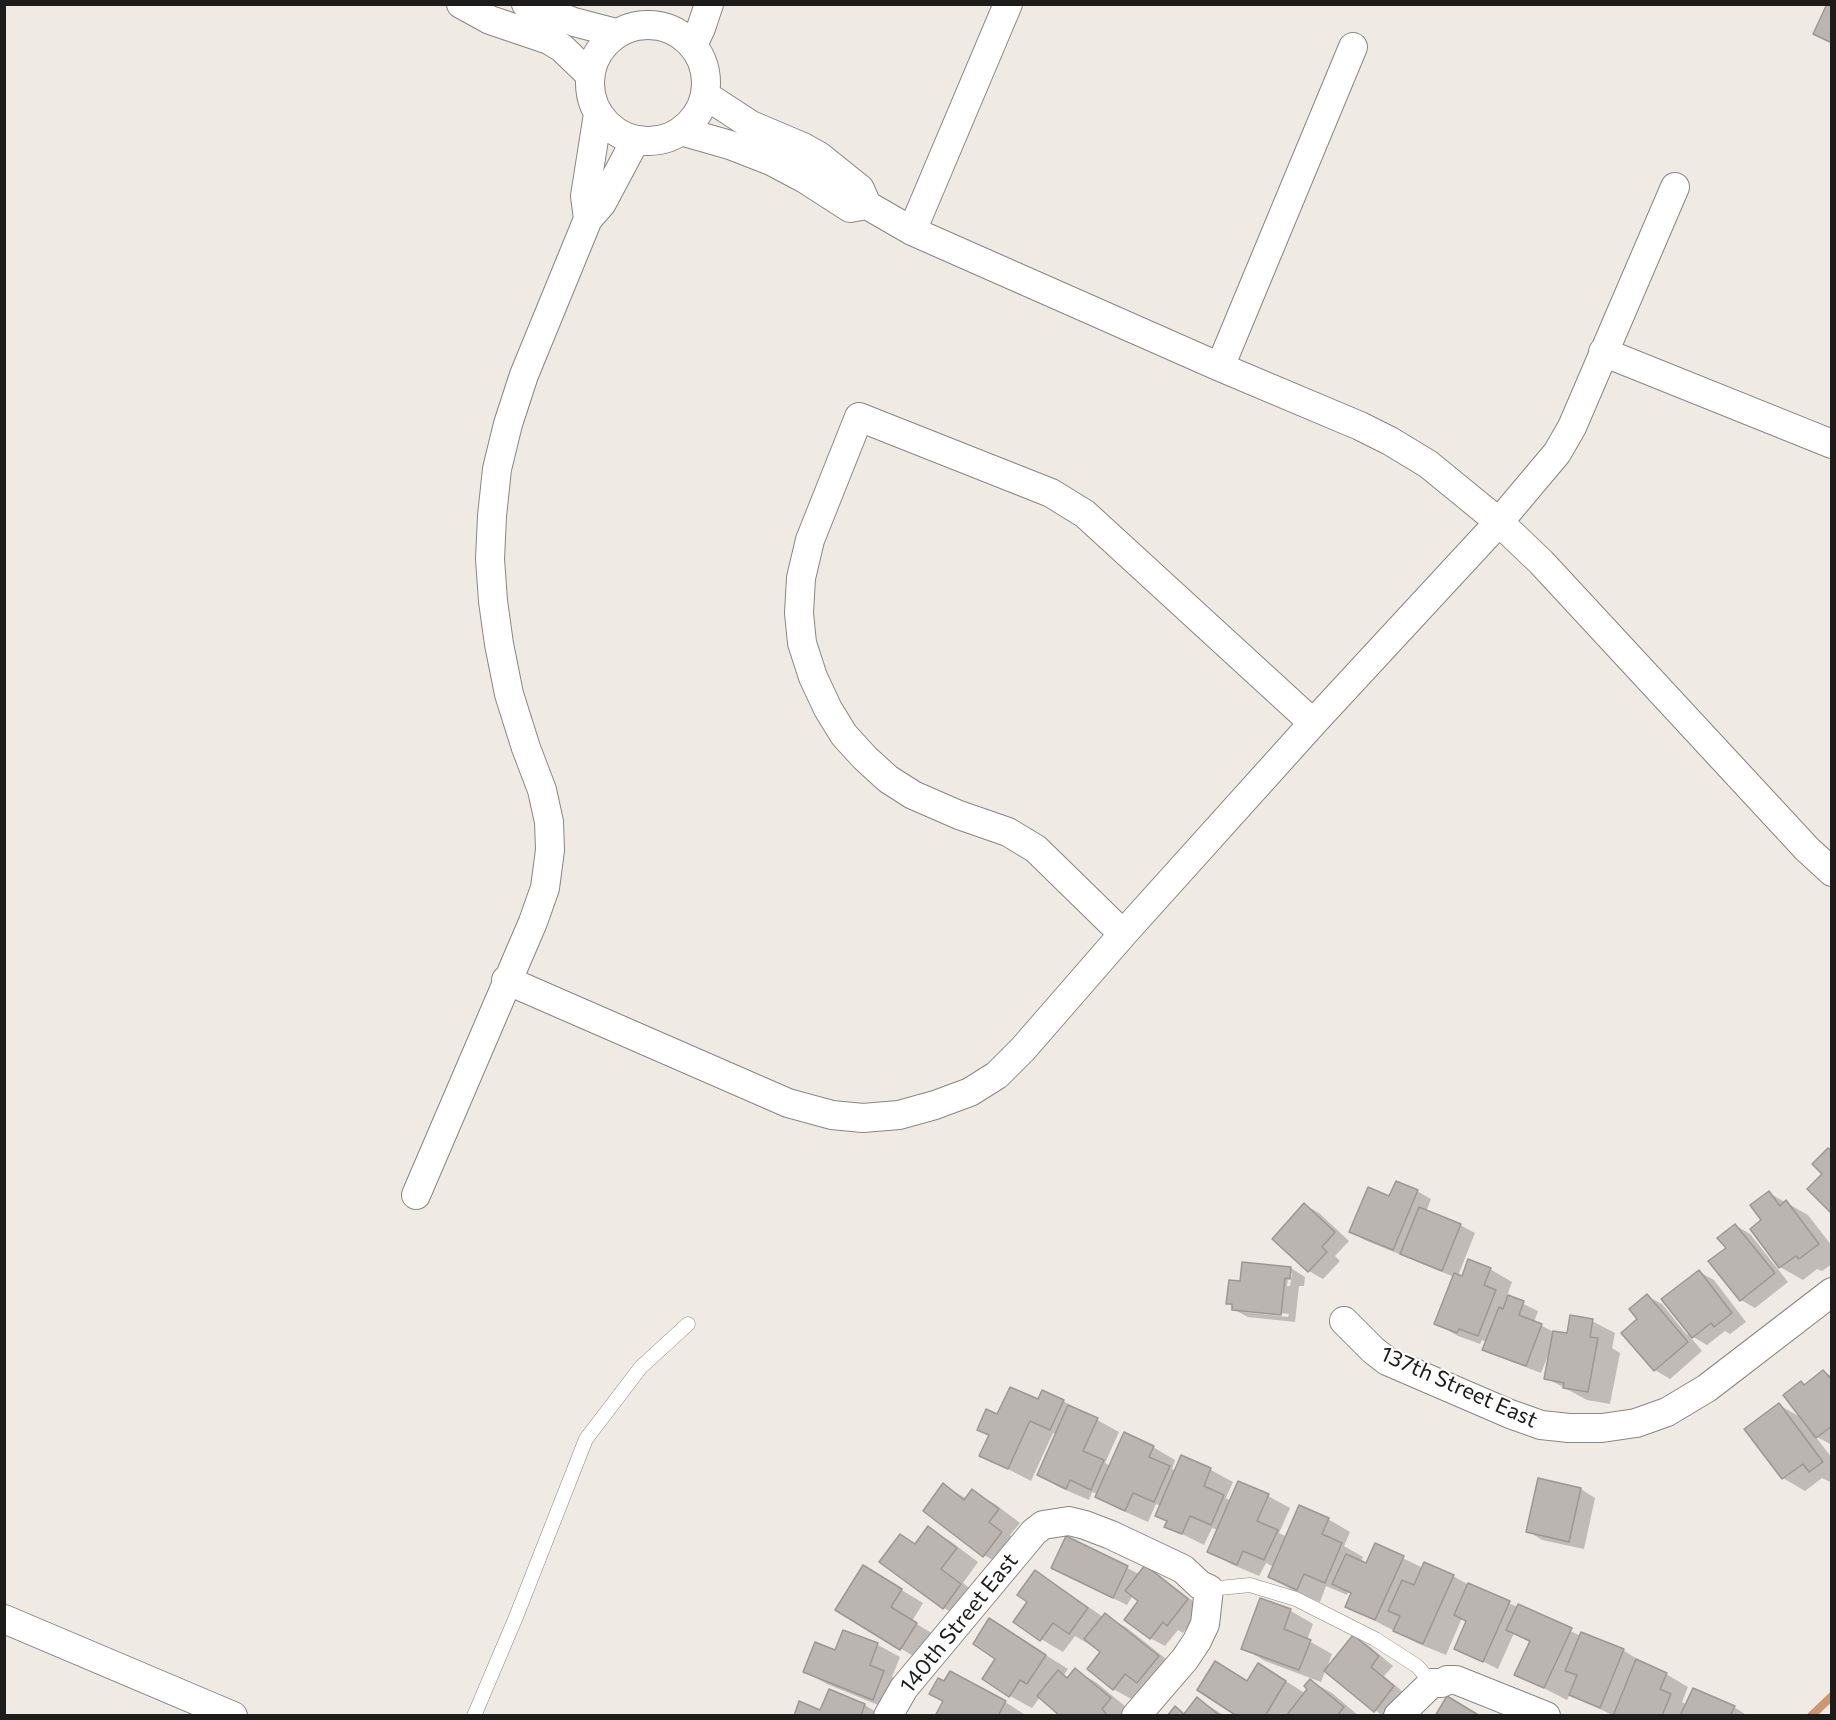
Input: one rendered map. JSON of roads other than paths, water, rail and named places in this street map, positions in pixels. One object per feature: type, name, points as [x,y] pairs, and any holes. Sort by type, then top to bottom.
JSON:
[{"type":"street","points":[[461,4],[490,20],[549,40],[562,48],[590,75]]},
{"type":"street","points":[[526,4],[574,22],[616,33]]},
{"type":"street","points":[[656,25],[676,4]]},
{"type":"street","points":[[693,45],[709,4]]},
{"type":"street","points":[[912,231],[1008,4]]},
{"type":"street","points":[[656,25],[671,28],[687,39],[699,53],[706,71],[705,95],[701,108],[691,123],[681,131],[668,137],[635,141],[620,135],[598,114],[589,85],[591,65],[601,47],[616,33],[633,27],[656,25]]},
{"type":"street","points":[[1220,367],[1353,47]]},
{"type":"street","points":[[705,95],[751,125],[819,156],[860,189],[867,205],[912,231],[1390,441],[1428,464],[1499,522],[1541,562],[1807,849],[1832,872]]},
{"type":"street","points":[[588,219],[585,196],[598,114]]},
{"type":"street","points":[[681,131],[771,161],[805,178],[850,208],[867,205]]},
{"type":"street","points":[[416,1195],[506,980],[533,922],[545,888],[550,850],[549,822],[542,790],[509,694],[493,601],[490,558],[497,469],[508,424],[524,375],[588,219],[602,203],[635,141]]},
{"type":"street","points":[[506,980],[788,1103],[832,1115],[864,1118],[899,1115],[970,1092],[997,1075],[1023,1049],[1313,723],[1499,522],[1557,453],[1572,427],[1675,187]]},
{"type":"street","points":[[1603,352],[1832,444]]},
{"type":"street","points":[[1123,934],[1036,849],[1008,832],[959,815],[913,795],[888,779],[844,735],[828,709],[813,677],[802,643],[799,613],[801,578],[810,540],[859,417],[1052,493],[1085,514],[1313,723]]},
{"type":"street","name":"137th Street East","points":[[1344,1321],[1372,1350],[1387,1361],[1510,1414],[1541,1425],[1602,1428],[1636,1423],[1667,1412],[1707,1388],[1832,1292]]},
{"type":"street","name":"140th Street East","points":[[888,1716],[904,1688],[1034,1532],[1043,1525],[1069,1521],[1085,1525],[1183,1569],[1200,1585],[1209,1589]]},
{"type":"street","points":[[1136,1716],[1185,1659],[1197,1641],[1205,1624],[1209,1589]]},
{"type":"street","points":[[4,1619],[233,1716]]},
{"type":"street","points":[[1398,1716],[1437,1683],[1447,1680],[1456,1680],[1546,1716]]},
{"type":"lane","points":[[474,1716],[516,1617],[586,1438],[641,1366],[688,1324]]},
{"type":"lane","points":[[1209,1589],[1250,1585],[1296,1599],[1376,1639],[1417,1666],[1437,1683]]},
{"type":"waterway","points":[[1811,1716],[1832,1696]]}]
